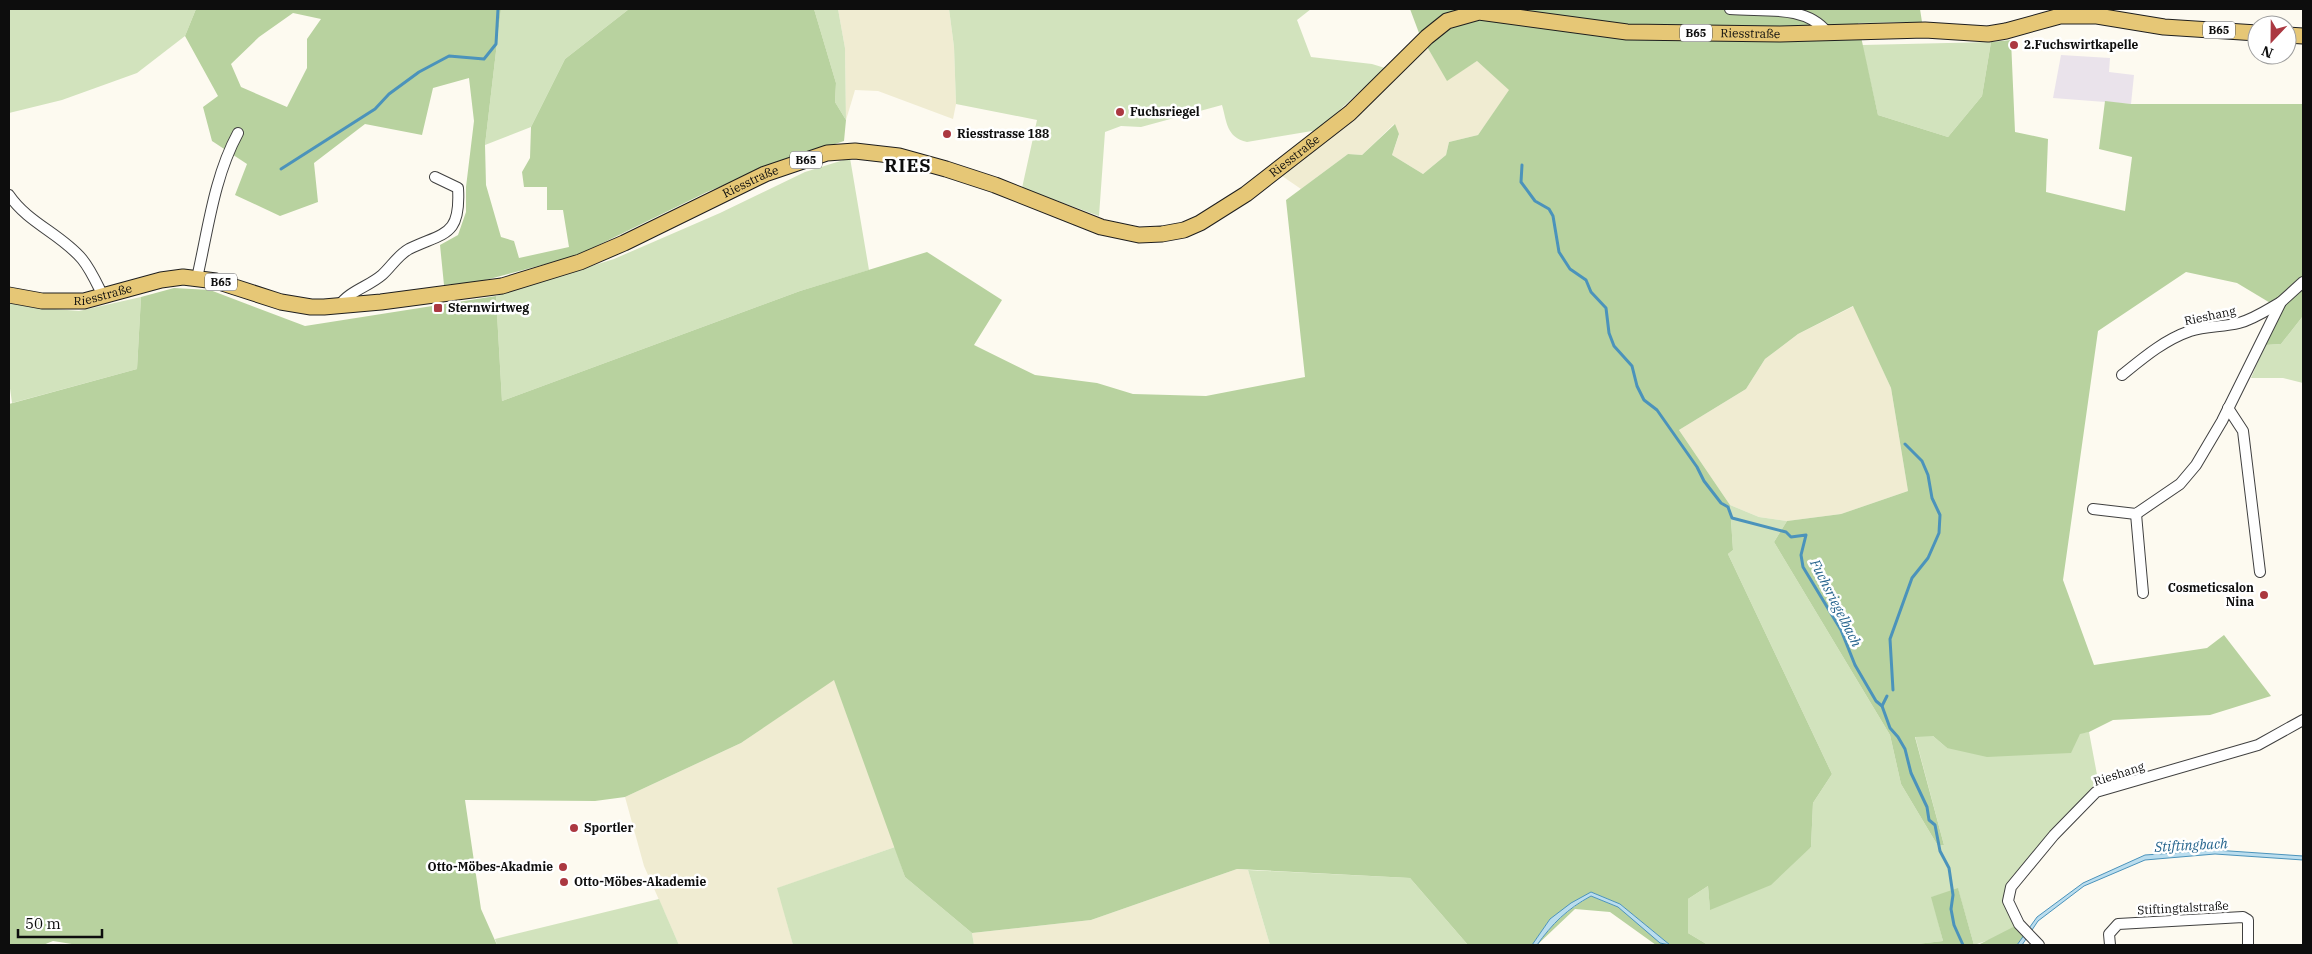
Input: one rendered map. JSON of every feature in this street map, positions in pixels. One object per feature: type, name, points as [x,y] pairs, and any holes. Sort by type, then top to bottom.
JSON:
[{"type":"main road","name":"Riesstraße","points":[[9,295],[42,301],[69,303],[103,296],[160,280],[183,277],[231,285],[281,302],[311,307],[339,306],[502,286],[580,262],[654,229],[765,174],[827,153],[868,151],[899,156],[995,186],[1078,220],[1120,232],[1140,235],[1184,230],[1200,223],[1246,194],[1317,141],[1350,113],[1427,37],[1447,22],[1479,12],[1627,32],[1780,34],[1925,30],[1988,34],[2060,16],[2097,16],[2164,27],[2247,32]]},
{"type":"street","points":[[1730,9],[1786,12],[1810,16],[1820,22],[1828,32]]},
{"type":"street","points":[[197,278],[217,189],[228,153],[238,133]]},
{"type":"street","points":[[339,306],[344,297],[357,292],[382,275],[409,249],[443,236],[450,230],[455,216],[458,188],[435,177]]},
{"type":"street","points":[[9,195],[16,206],[81,259],[103,296]]},
{"type":"street","name":"Rieshang","points":[[2122,374],[2154,349],[2172,339],[2191,331],[2252,319],[2281,302],[2303,282]]},
{"type":"street","name":"Rieshang","points":[[2136,514],[2180,484],[2209,445],[2281,302]]},
{"type":"street","points":[[2228,408],[2243,431],[2260,572]]},
{"type":"street","points":[[2093,509],[2136,514],[2143,593]]},
{"type":"street","name":"Rieshang","points":[[2035,941],[2018,924],[2008,901],[2011,887],[2054,835],[2096,792],[2258,744],[2303,720]]},
{"type":"street","name":"Stiftingtalstraße","points":[[2110,945],[2110,934],[2118,924],[2243,917],[2248,920],[2250,926],[2248,945]]},
{"type":"shaded area","points":[[838,9],[949,9],[954,47],[956,104],[953,119],[878,91],[855,90],[846,120],[845,48]]},
{"type":"shaded area","points":[[1419,33],[1447,80],[1477,61],[1510,90],[1478,135],[1449,142],[1446,155],[1423,174],[1392,155],[1399,135],[1394,124],[1362,155],[1348,154],[1301,189],[1269,167],[1318,130],[1373,81]]},
{"type":"shaded area","points":[[2061,55],[2110,58],[2109,72],[2134,75],[2131,104],[2053,98]]},
{"type":"shaded area","points":[[1854,306],[1891,388],[1908,491],[1841,514],[1787,521],[1759,517],[1730,505],[1679,430],[1746,389],[1765,359],[1798,334]]},
{"type":"shaded area","points":[[834,679],[895,847],[778,888],[793,945],[679,945],[644,866],[625,797],[741,743]]},
{"type":"shaded area","points":[[1237,869],[1248,870],[1270,945],[974,945],[972,933],[1091,920]]},
{"type":"green space","points":[[9,9],[196,9],[185,36],[137,73],[62,100],[9,113]]},
{"type":"green space","points":[[196,9],[501,9],[485,145],[486,185],[501,237],[514,241],[519,258],[569,247],[563,210],[547,210],[547,187],[524,187],[522,172],[530,158],[531,127],[565,59],[629,9],[814,9],[836,83],[835,102],[846,120],[844,141],[778,163],[707,192],[576,256],[478,282],[444,285],[440,245],[458,235],[466,212],[466,187],[474,121],[469,78],[433,88],[422,135],[365,124],[314,163],[318,202],[280,216],[235,195],[247,164],[212,141],[203,107],[218,96],[185,36]],"holes":[[[293,13],[321,19],[307,39],[307,68],[287,107],[241,87],[231,64],[259,37]]]},
{"type":"green space","points":[[501,9],[629,9],[565,59],[531,127],[485,145]]},
{"type":"green space","points":[[814,9],[838,9],[845,48],[846,120],[835,102],[836,83]]},
{"type":"green space","points":[[949,9],[1311,9],[1297,20],[1311,57],[1372,64],[1385,68],[1318,130],[1247,142],[1240,140],[1231,133],[1222,105],[1141,127],[1121,126],[1105,132],[1099,216],[1022,188],[1037,120],[956,104],[954,47]]},
{"type":"green space","points":[[1410,9],[1920,9],[1922,22],[1858,23],[1878,115],[1948,137],[1982,96],[1991,42],[2011,40],[2015,132],[2048,139],[2046,192],[2125,211],[2132,157],[2099,149],[2105,101],[2131,104],[2303,104],[2303,316],[2281,344],[2265,345],[2277,307],[2237,283],[2186,272],[2098,331],[2063,580],[2094,665],[2207,648],[2224,635],[2271,696],[2210,715],[2113,720],[2089,732],[2080,734],[2071,753],[1987,757],[1947,748],[1933,736],[1915,737],[1944,845],[1938,846],[1901,784],[1890,735],[1774,542],[1787,521],[1841,514],[1908,491],[1891,388],[1853,306],[1798,334],[1765,359],[1746,389],[1679,430],[1730,505],[1733,550],[1728,554],[1832,774],[1813,803],[1811,847],[1771,885],[1710,910],[1708,886],[1688,899],[1688,933],[1708,945],[1670,945],[1620,904],[1591,892],[1550,919],[1532,945],[1468,945],[1410,878],[1237,869],[1091,920],[972,933],[905,877],[834,680],[741,743],[625,797],[595,801],[465,800],[481,909],[497,945],[78,945],[53,941],[43,945],[9,945],[9,404],[137,369],[141,297],[174,288],[210,290],[305,326],[496,296],[502,401],[800,291],[927,252],[1002,300],[974,345],[1035,375],[1097,383],[1133,394],[1206,396],[1305,377],[1286,200],[1348,154],[1362,155],[1395,124],[1399,134],[1392,155],[1423,174],[1446,155],[1449,142],[1478,135],[1509,90],[1477,61],[1447,81],[1419,33]]},
{"type":"green space","points":[[1991,42],[1982,96],[1948,137],[1878,115],[1862,45]]},
{"type":"green space","points":[[850,158],[869,270],[800,291],[502,401],[496,296],[614,259],[720,213],[805,172]]},
{"type":"green space","points":[[141,297],[137,369],[12,403],[9,381],[9,303],[79,311]]},
{"type":"green space","points":[[2303,316],[2303,383],[2283,378],[2251,378],[2265,345],[2281,344]]},
{"type":"green space","points":[[1730,505],[1759,517],[1787,521],[1774,542],[1890,735],[1901,784],[1938,846],[1944,845],[1915,736],[1933,736],[1947,748],[2089,732],[2098,780],[2011,887],[2008,901],[2019,924],[1995,938],[1974,945],[1958,889],[1932,897],[1943,941],[1908,945],[1708,945],[1688,933],[1688,899],[1708,886],[1710,909],[1811,847],[1813,803],[1832,774],[1728,554],[1733,550]]},
{"type":"green space","points":[[895,847],[905,877],[972,933],[974,945],[793,945],[777,888]]},
{"type":"green space","points":[[1248,870],[1410,878],[1468,945],[1270,945]]},
{"type":"green space","points":[[1958,888],[1974,945],[1908,945],[1943,941],[1931,897]]},
{"type":"green space","points":[[1591,896],[1618,907],[1664,945],[1656,945],[1610,912],[1575,909],[1537,945],[1561,918]]},
{"type":"green space","points":[[659,899],[679,945],[497,945],[495,939]]},
{"type":"green space","points":[[2019,924],[2024,936],[2017,945],[1978,945]]},
{"type":"water","name":"Stiftingbach","points":[[2215,850],[2303,856],[2303,860],[2215,854],[2145,860],[2084,886],[2038,921],[2022,945],[2017,945],[2037,917],[2083,883],[2145,855]]},
{"type":"water","points":[[1591,892],[1620,904],[1670,945],[1660,943],[1618,907],[1591,896],[1561,918],[1548,930],[1537,945],[1532,945],[1550,919],[1571,903]]},
{"type":"waterway","points":[[281,169],[375,109],[389,94],[419,72],[449,56],[484,59],[496,44],[498,9]]},
{"type":"waterway","name":"Fuchsriegelbach","points":[[1522,165],[1521,182],[1535,201],[1549,209],[1553,216],[1559,252],[1570,269],[1586,280],[1591,292],[1606,308],[1609,333],[1614,346],[1632,366],[1637,386],[1644,400],[1657,410],[1697,467],[1704,481],[1721,503],[1728,507],[1732,518],[1786,532],[1791,537],[1806,535],[1801,555],[1803,567],[1841,630],[1855,665],[1876,701],[1882,706],[1890,728],[1905,749],[1911,773],[1927,807],[1929,820],[1935,825],[1940,851],[1949,868],[1953,895],[1951,909],[1954,925],[1963,945]]},
{"type":"waterway","points":[[1893,690],[1890,639],[1912,578],[1928,558],[1939,533],[1940,515],[1932,498],[1928,475],[1922,461],[1905,444]]},
{"type":"waterway","points":[[1882,706],[1887,696]]},
{"type":"place","name":"2.Fuchswirtkapelle","points":[[2014,45]]},
{"type":"place","name":"Fuchsriegel","points":[[1120,112]]},
{"type":"place","name":"Riesstrasse 188","points":[[947,134]]},
{"type":"place","name":"Sternwirtweg","points":[[438,308]]},
{"type":"place","name":"Cosmeticsalon Nina","points":[[2264,595]]},
{"type":"place","name":"Sportler","points":[[574,828]]},
{"type":"place","name":"Otto-Möbes-Akadmie","points":[[563,867]]},
{"type":"place","name":"Otto-Möbes-Akademie","points":[[564,882]]},
{"type":"district","name":"RIES","points":[[908,166]]}]
